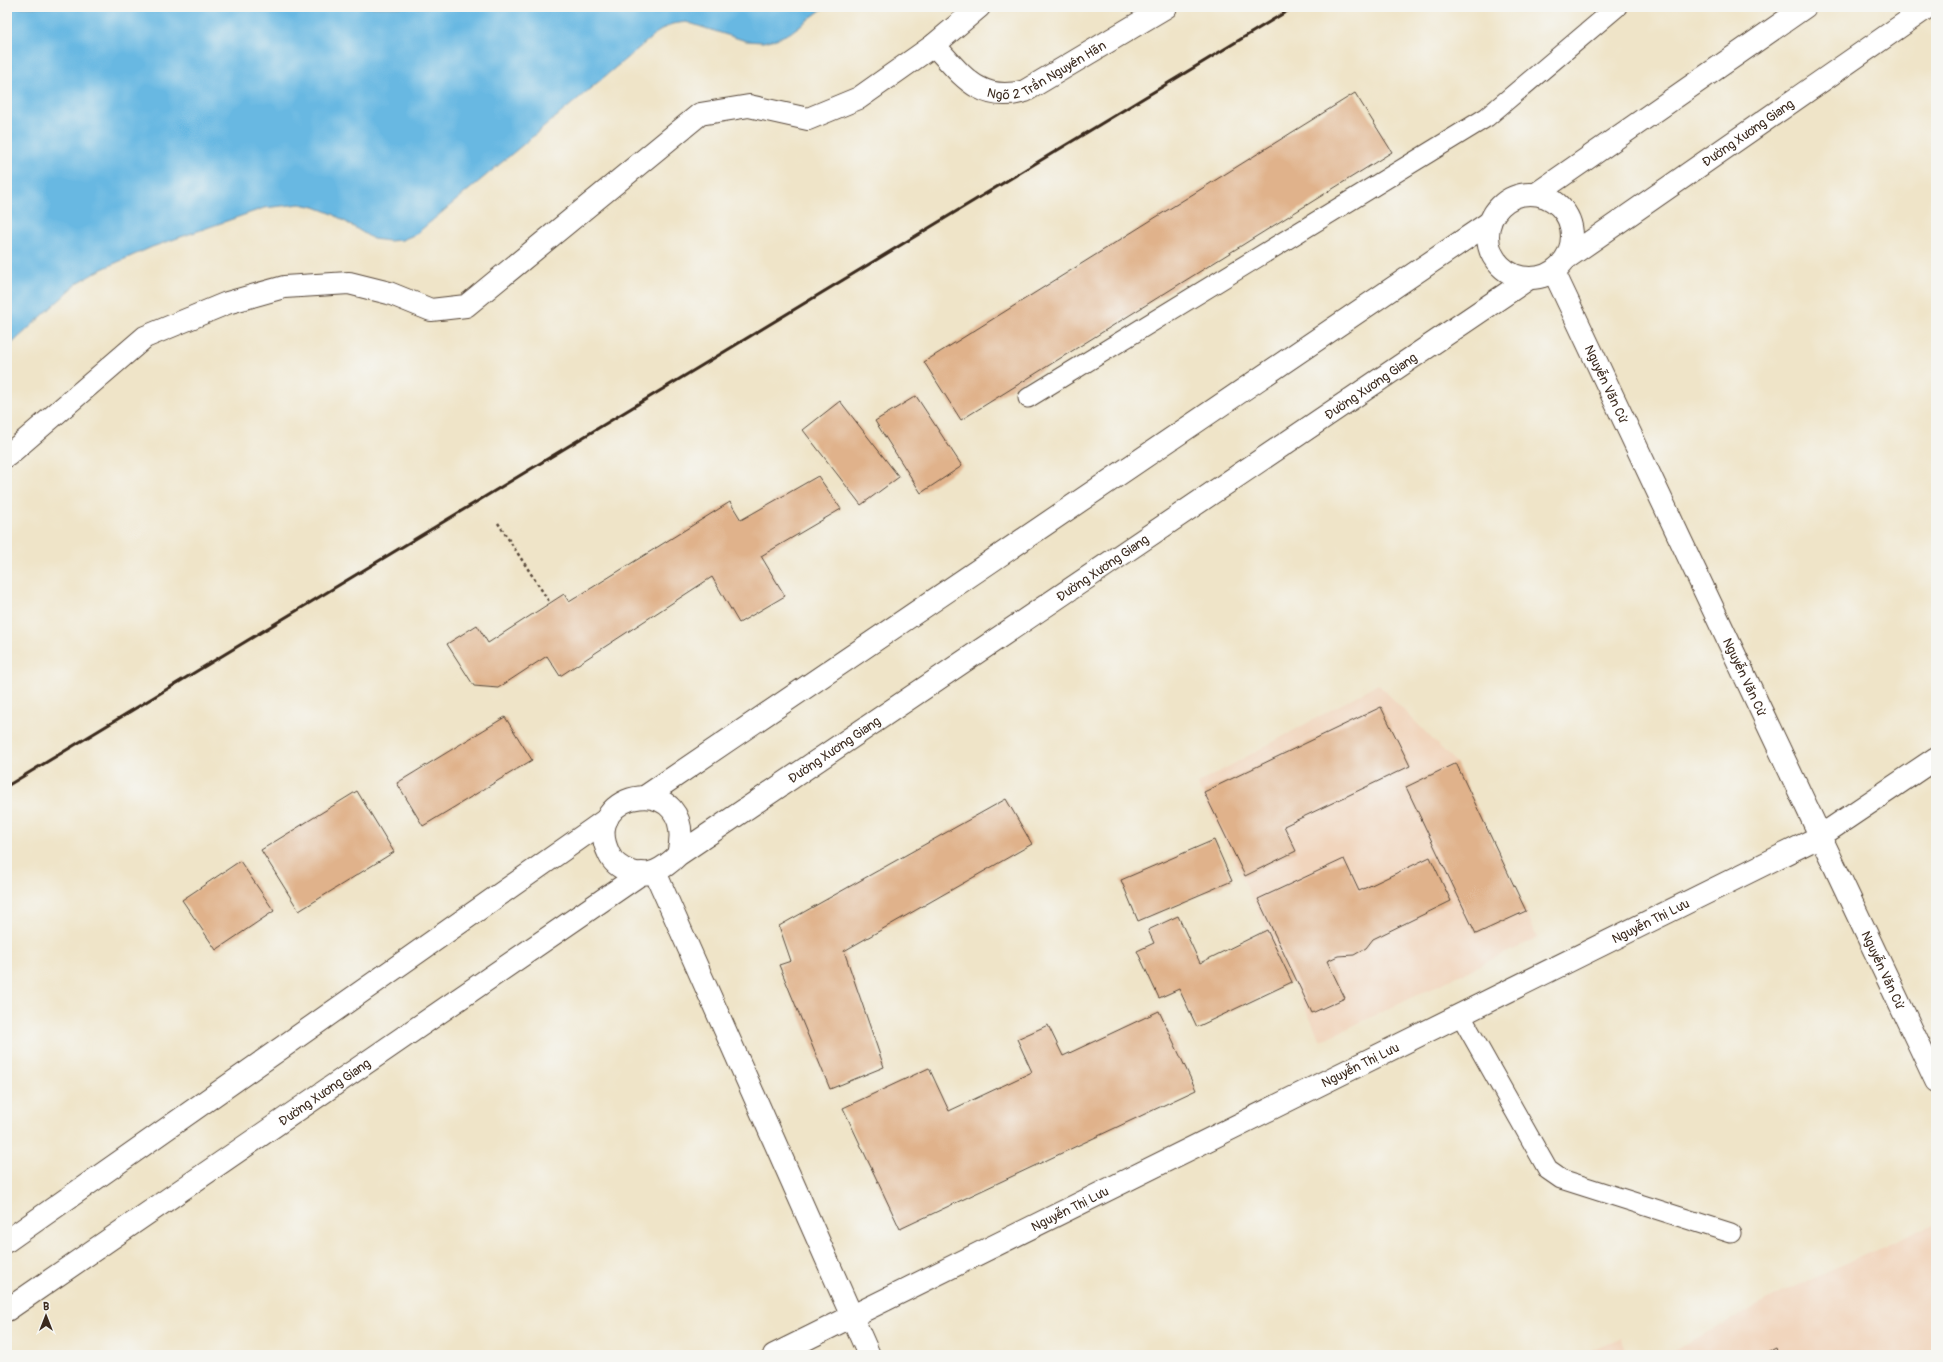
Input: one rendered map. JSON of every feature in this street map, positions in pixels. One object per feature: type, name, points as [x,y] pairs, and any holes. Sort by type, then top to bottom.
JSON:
[{"type":"main road","points":[[7,456],[146,337],[227,303],[284,287],[348,284],[389,293],[432,310],[466,306],[700,114],[749,106],[808,119],[859,98],[934,45],[979,7]]},
{"type":"main road","name":"Ngõ 2 Trần Nguyên Hãn","points":[[934,45],[977,88],[1011,95],[1025,91],[1166,7]]},
{"type":"main road","points":[[1536,194],[1805,7]]},
{"type":"main road","name":"Đường Xương Giang","points":[[1561,265],[1928,7]]},
{"type":"main road","points":[[1521,194],[1536,194],[1549,198],[1561,206],[1569,218],[1573,231],[1573,238],[1572,245],[1561,265],[1541,278],[1528,279],[1515,276],[1504,270],[1495,260],[1489,248],[1487,235],[1490,222],[1497,210],[1508,200],[1521,194]]},
{"type":"main road","points":[[646,796],[1490,222]]},
{"type":"main road","name":"Nguyễn Văn Cừ","points":[[1561,265],[1819,837],[1936,1081]]},
{"type":"main road","name":"Đường Xương Giang","points":[[678,855],[1528,279]]},
{"type":"main road","name":"Nguyễn Thị Lưu","points":[[774,1355],[851,1315],[1819,837],[1936,758]]},
{"type":"main road","points":[[646,796],[666,804],[678,819],[682,832],[678,855],[668,864],[649,873],[629,871],[620,867],[610,858],[604,846],[603,832],[607,819],[613,809],[623,801],[632,797],[646,796]]},
{"type":"main road","points":[[7,1241],[607,819]]},
{"type":"main road","points":[[649,873],[869,1355]]},
{"type":"main road","name":"Đường Xương Giang","points":[[7,1310],[649,873]]},
{"type":"lane","points":[[1028,398],[1487,117],[1617,7]]},
{"type":"lane","points":[[1460,1014],[1548,1170],[1561,1179],[1731,1233]]},
{"type":"path","points":[[498,523],[550,603]]},
{"type":"shaded area","points":[[1378,684],[1456,763],[1526,911],[1537,938],[1321,1041],[1197,784]]},
{"type":"shaded area","points":[[1936,1223],[1936,1355],[1665,1355],[1775,1296]]},
{"type":"shaded area","points":[[1620,1338],[1627,1355],[1580,1355]]},
{"type":"water","points":[[7,7],[825,7],[790,33],[776,39],[763,42],[746,41],[686,22],[672,24],[658,32],[416,234],[402,240],[388,241],[373,239],[333,214],[315,207],[300,204],[264,208],[152,247],[102,269],[79,282],[7,348]]},
{"type":"building","points":[[1355,93],[1392,152],[961,420],[924,362]]},
{"type":"building","points":[[916,396],[962,466],[921,493],[875,421]]},
{"type":"building","points":[[840,401],[899,477],[861,505],[803,430]]},
{"type":"building","points":[[818,476],[841,509],[761,556],[785,596],[739,623],[712,577],[560,676],[547,656],[498,688],[474,686],[447,644],[477,625],[488,643],[564,594],[569,602],[730,502],[741,520]]},
{"type":"building","points":[[1381,707],[1410,766],[1284,826],[1296,851],[1245,876],[1204,792]]},
{"type":"building","points":[[505,717],[532,760],[423,826],[397,783]]},
{"type":"building","points":[[1456,763],[1526,911],[1476,934],[1406,787]]},
{"type":"building","points":[[357,791],[394,852],[299,911],[261,850]]},
{"type":"building","points":[[1006,799],[1032,844],[844,951],[884,1067],[830,1089],[779,965],[791,961],[779,926]]},
{"type":"building","points":[[1214,840],[1232,881],[1138,921],[1121,880]]},
{"type":"building","points":[[1430,857],[1451,901],[1373,939],[1366,948],[1354,955],[1338,956],[1327,961],[1345,998],[1312,1013],[1258,899],[1344,859],[1359,891]]},
{"type":"building","points":[[240,861],[274,911],[216,950],[182,900]]},
{"type":"building","points":[[1178,916],[1200,963],[1267,930],[1292,982],[1197,1027],[1179,989],[1159,998],[1137,951],[1154,943],[1148,930]]},
{"type":"building","points":[[1159,1011],[1196,1090],[900,1229],[843,1108],[929,1068],[949,1111],[1032,1072],[1017,1039],[1048,1025],[1063,1056]]},
{"type":"building","points":[[1778,1349],[1780,1355],[1766,1355]]},
{"type":"railway","points":[[7,786],[1294,7]]}]
